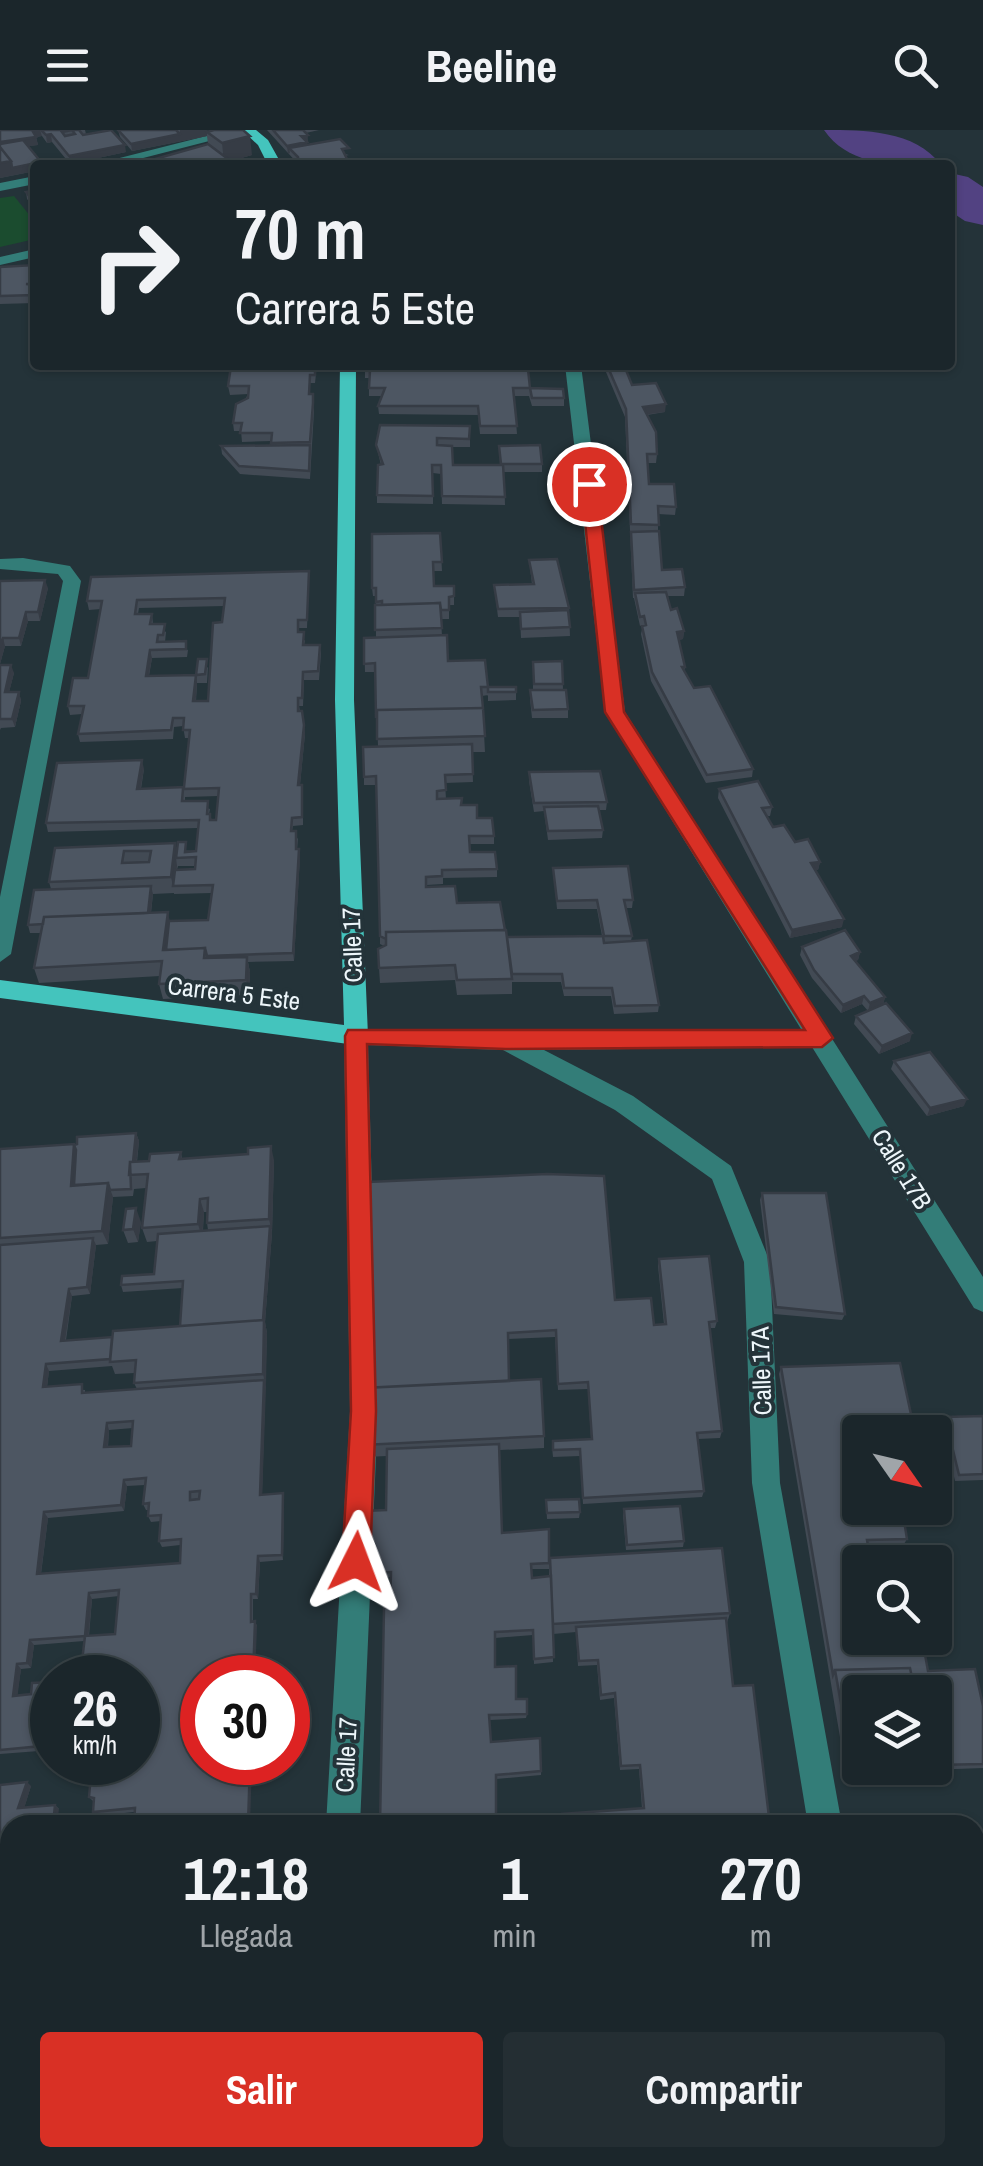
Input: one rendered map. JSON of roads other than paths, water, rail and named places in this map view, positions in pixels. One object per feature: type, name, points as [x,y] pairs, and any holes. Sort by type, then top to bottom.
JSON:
[{"type":"main road","points":[[247,130],[263,144],[271,160]]},
{"type":"main road","name":"Calle 17","points":[[348,370],[344,547],[347,818],[356,1036]]},
{"type":"main road","name":"Carrera 5 Este","points":[[0,989],[356,1036]]},
{"type":"street","points":[[120,160],[247,130]]},
{"type":"street","points":[[0,187],[30,181]]},
{"type":"street","points":[[0,261],[30,254]]},
{"type":"street","points":[[574,370],[614,712],[822,1038]]},
{"type":"street","points":[[0,564],[23,563],[64,570],[72,581],[0,954]]},
{"type":"street","name":"Carrera 5 Este","points":[[356,1036],[506,1041],[822,1038]]},
{"type":"street","name":"Calle 17","points":[[344,1815],[364,1411],[356,1036]]},
{"type":"street","name":"Calle 17B","points":[[822,1038],[983,1300]]},
{"type":"street","name":"Calle 17A","points":[[506,1041],[624,1104],[722,1173],[756,1262],[766,1483],[824,1815]]},
{"type":"waterway","points":[[848,130],[906,160]]},
{"type":"waterway","points":[[955,191],[983,210]]}]
